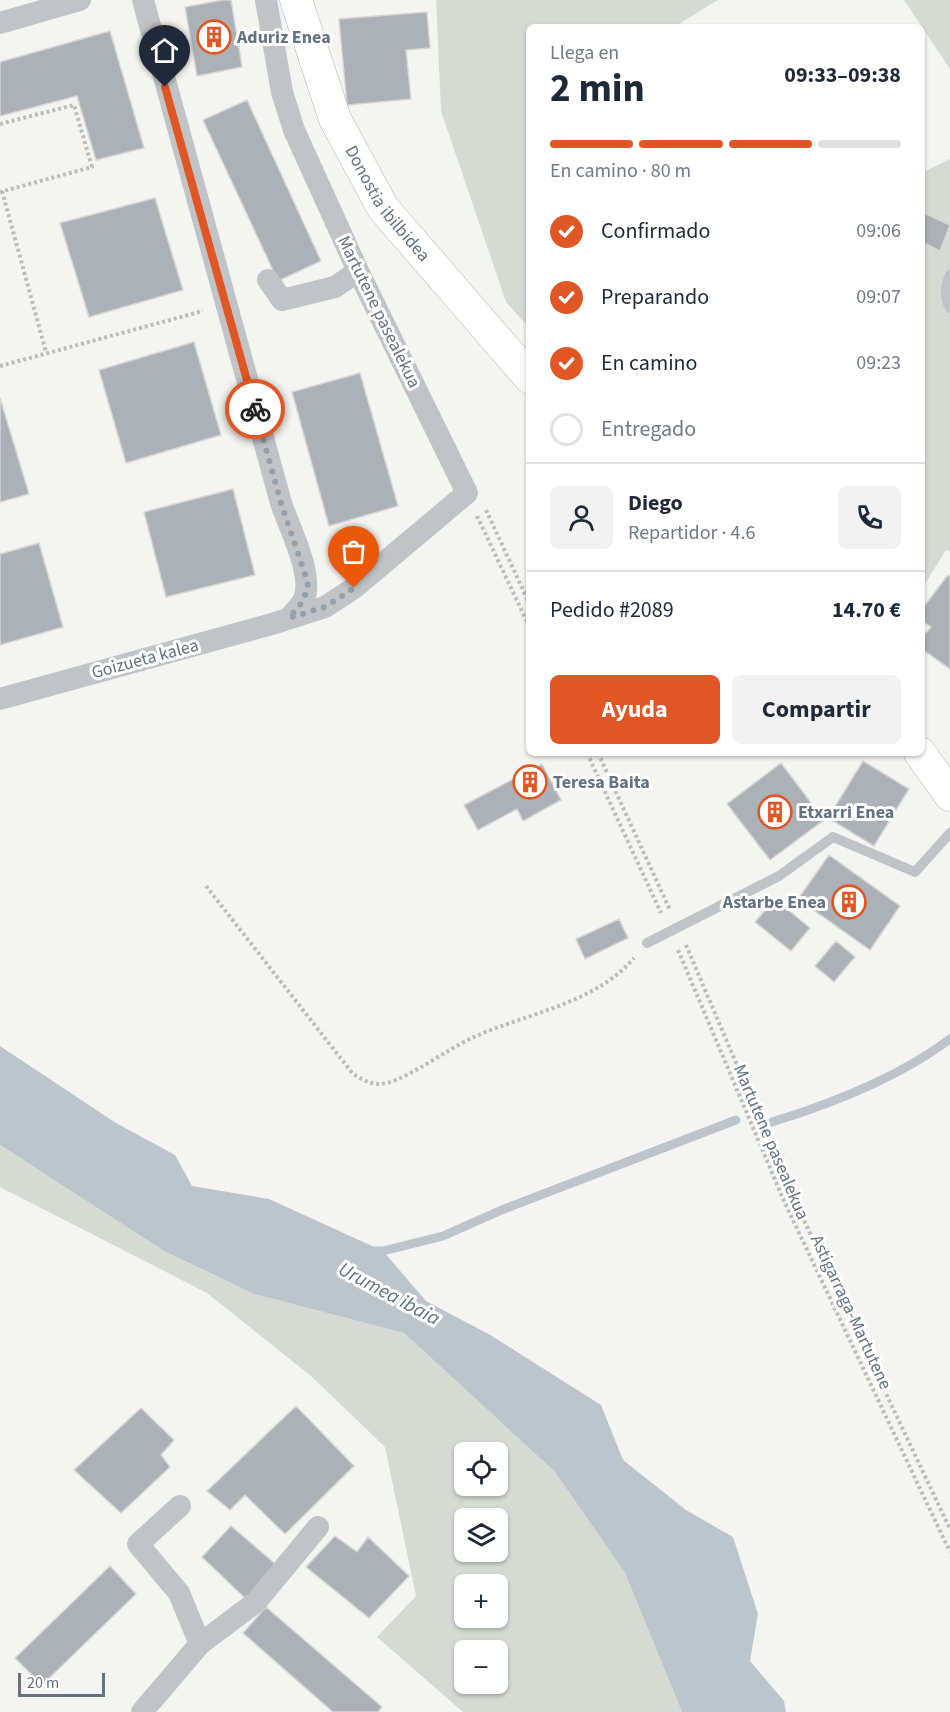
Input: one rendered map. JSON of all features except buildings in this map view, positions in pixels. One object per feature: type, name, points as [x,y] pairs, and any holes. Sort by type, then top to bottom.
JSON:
[{"type":"main road","name":"Donostia ibilbidea","points":[[296,0],[335,119],[383,208],[526,373]]},
{"type":"main road","points":[[922,756],[950,795]]},
{"type":"street","points":[[0,23],[80,0]]},
{"type":"street","points":[[142,0],[281,503],[308,583],[304,600],[289,618]]},
{"type":"street","name":"Martutene pasealekua","points":[[266,0],[282,92],[294,130],[358,271],[467,493]]},
{"type":"street","points":[[268,280],[282,300],[335,287],[358,271]]},
{"type":"street","name":"Goizueta kalea","points":[[0,699],[325,607],[354,588],[467,493]]},
{"type":"street","points":[[180,1506],[138,1544],[179,1593],[200,1644]]},
{"type":"street","points":[[142,1712],[200,1644],[256,1602],[318,1527]]},
{"type":"lane","points":[[950,275],[945,286],[946,302],[950,308]]},
{"type":"lane","points":[[647,943],[675,931],[779,876],[832,837],[915,872],[950,833]]},
{"type":"path","points":[[0,124],[74,105],[92,167],[1,192],[46,352]]},
{"type":"path","points":[[0,366],[227,304]]},
{"type":"path","points":[[467,493],[481,499],[526,596]]},
{"type":"path","points":[[467,493],[526,619]]},
{"type":"path","name":"Astigarraga-Martutene","points":[[588,756],[675,931],[784,1201],[950,1552]]},
{"type":"path","name":"Martutene pasealekua","points":[[599,756],[793,1197],[950,1529]]},
{"type":"path","points":[[206,886],[353,1074],[370,1084],[388,1082],[473,1037],[552,1009],[620,974],[647,943]]},
{"type":"shaded area","points":[[436,0],[718,0],[679,24],[526,24],[526,325],[506,302],[441,111]]},
{"type":"shaded area","points":[[904,0],[950,0],[950,69],[925,32],[925,24],[920,24]]},
{"type":"shaded area","points":[[950,159],[950,551],[946,550],[925,584],[925,171]]},
{"type":"shaded area","points":[[0,1145],[164,1251],[254,1294],[404,1333],[555,1472],[625,1573],[682,1712],[463,1712],[377,1637],[416,1596],[385,1447],[311,1376],[207,1293],[0,1187]]},
{"type":"water","name":"Urumea ibaia","points":[[0,1046],[116,1123],[175,1155],[192,1186],[269,1199],[383,1251],[426,1301],[492,1336],[601,1405],[623,1460],[686,1510],[733,1537],[758,1614],[750,1661],[784,1701],[786,1712],[682,1712],[625,1573],[555,1472],[404,1333],[254,1294],[164,1251],[0,1145]]},
{"type":"waterway","points":[[772,1122],[865,1088],[909,1066],[950,1039]]},
{"type":"waterway","points":[[373,1251],[383,1251],[443,1236],[504,1209],[736,1120]]},
{"type":"way so far","points":[[255,409],[281,503],[308,583],[304,600],[289,618],[325,607],[354,588]]},
{"type":"place","name":"Aduriz Enea","points":[[214,37]]},
{"type":"place","name":"Teresa Baita","points":[[530,782]]},
{"type":"place","name":"Etxarri Enea","points":[[775,812]]},
{"type":"place","name":"Astarbe Enea","points":[[849,902]]},
{"type":"route","points":[[165,87],[255,409]]}]
